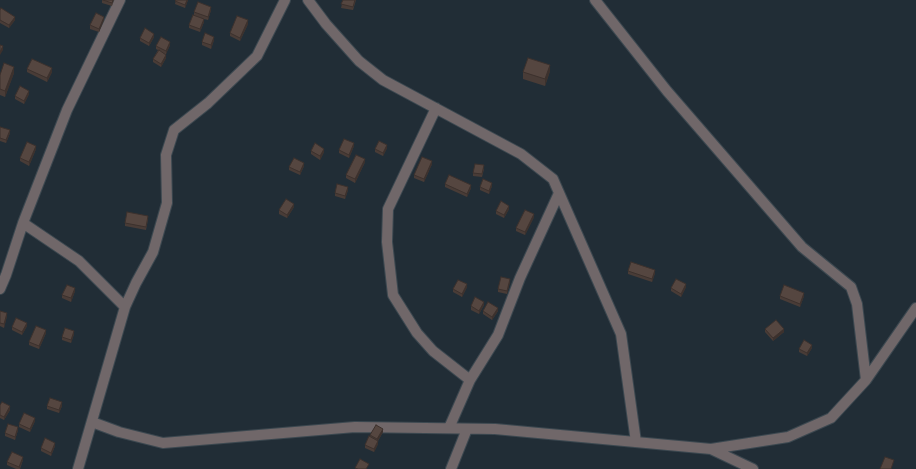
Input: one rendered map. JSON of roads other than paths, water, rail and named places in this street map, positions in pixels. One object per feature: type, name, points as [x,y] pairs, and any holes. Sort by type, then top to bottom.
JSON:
[{"type":"street","points":[[0,289],[23,223],[67,110],[120,0]]},
{"type":"street","points":[[78,469],[126,307],[136,283],[153,252],[167,203],[166,155],[174,130],[208,103],[257,56],[285,0]]},
{"type":"street","points":[[308,0],[326,24],[359,61],[383,80],[521,154],[553,179],[621,334],[636,442]]},
{"type":"street","points":[[595,0],[667,91],[802,247],[851,287],[857,304],[866,380]]},
{"type":"street","points":[[436,108],[388,209],[387,242],[394,296],[417,333],[433,351],[470,380]]},
{"type":"street","points":[[449,428],[470,380],[498,335],[520,278],[559,193]]},
{"type":"street","points":[[23,223],[80,261],[126,307]]},
{"type":"street","points":[[92,422],[119,432],[163,443],[355,427],[449,428],[494,429],[711,449],[788,437],[831,418],[866,380],[916,308]]},
{"type":"street","points":[[451,469],[467,429]]},
{"type":"street","points":[[711,449],[752,469]]}]
